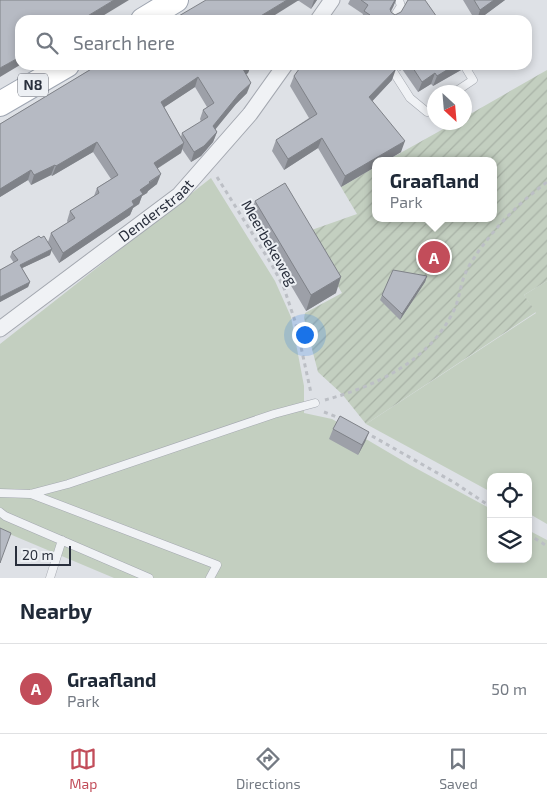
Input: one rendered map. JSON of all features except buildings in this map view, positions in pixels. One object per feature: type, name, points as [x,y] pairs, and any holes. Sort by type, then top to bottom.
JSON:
[{"type":"main road","points":[[151,15],[176,0]]},
{"type":"main road","name":"N8","points":[[0,104],[58,70]]},
{"type":"street","points":[[322,15],[332,0]]},
{"type":"street","name":"Denderstraat","points":[[0,330],[178,194],[208,163],[250,114],[281,70]]},
{"type":"lane","points":[[395,15],[401,6],[399,0]]},
{"type":"lane","points":[[392,70],[410,98],[427,111]]},
{"type":"lane","points":[[466,85],[473,80],[467,70]]},
{"type":"lane","points":[[0,493],[30,494],[68,484],[274,414],[315,402]]},
{"type":"lane","points":[[30,494],[217,565],[210,578]]},
{"type":"lane","points":[[0,512],[149,578]]},
{"type":"lane","points":[[50,578],[62,540]]},
{"type":"path","name":"Meerbekeweg","points":[[208,163],[272,265],[284,288],[296,324],[308,385],[315,402]]},
{"type":"path","points":[[315,402],[353,392],[373,384],[397,371],[424,350],[443,329],[454,310],[466,272],[492,233],[522,201],[547,182]]},
{"type":"path","points":[[315,402],[324,411],[349,423]]},
{"type":"path","points":[[357,428],[455,483],[487,504]]},
{"type":"path","points":[[532,537],[547,546]]},
{"type":"green space","points":[[547,70],[547,281],[524,295],[536,312],[366,424],[342,394],[318,372],[304,318],[305,313],[342,293],[306,232],[357,214],[341,187],[372,169],[372,222],[497,222],[497,157],[393,157],[441,130],[472,130],[472,113]]},
{"type":"green space","points":[[211,178],[275,281],[291,317],[304,386],[304,413],[332,419],[410,465],[487,507],[487,563],[532,563],[532,532],[547,540],[547,578],[114,578],[0,530],[0,344]]},
{"type":"green space","points":[[547,281],[547,524],[532,515],[532,473],[487,473],[487,490],[366,424],[536,313],[524,295]]},
{"type":"place","name":"Graafland","points":[[434,257]]}]
